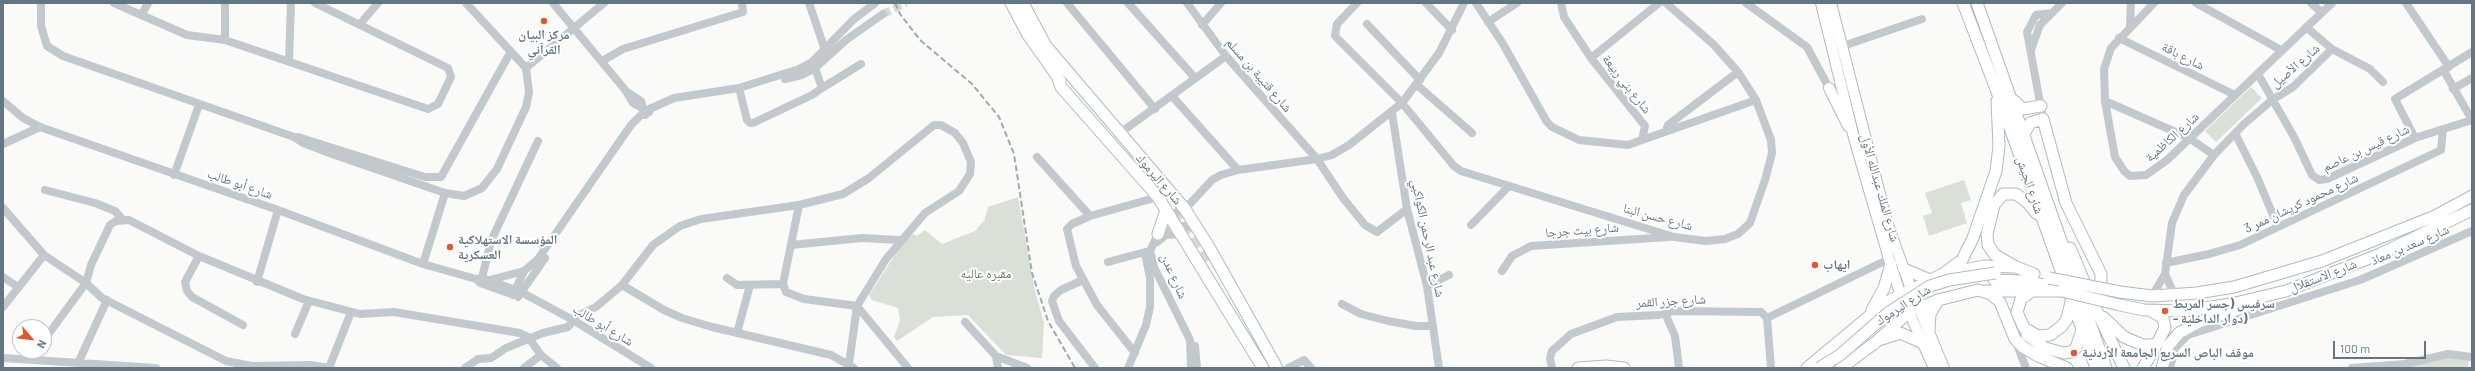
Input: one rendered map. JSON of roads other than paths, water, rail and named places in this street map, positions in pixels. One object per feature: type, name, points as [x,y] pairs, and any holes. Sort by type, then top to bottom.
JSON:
[{"type":"highway","name":"شارع اليرموك","points":[[1011,3],[1028,35],[1057,75],[1163,193],[1175,217]]},
{"type":"highway","name":"شارع اليرموك","points":[[1023,3],[1046,46],[1120,133],[1175,217],[1197,227],[1277,368]]},
{"type":"highway","name":"شارع الجيش","points":[[1963,3],[2106,368]]},
{"type":"highway","name":"شارع الجيش","points":[[1977,3],[2024,134],[2071,300],[2096,368]]},
{"type":"highway","points":[[1057,75],[1061,87],[1175,217],[1194,254],[1263,368]]},
{"type":"highway","points":[[1807,368],[1831,350],[1867,317],[1896,296],[1943,274],[1955,266],[1967,252],[1996,171],[1999,139],[1996,88]]},
{"type":"highway","points":[[2012,99],[2023,109],[2041,106]]},
{"type":"highway","points":[[2024,134],[2030,123],[2043,119],[2066,203],[2101,274],[2101,281],[2098,287]]},
{"type":"highway","points":[[2034,274],[2016,267],[1995,255],[1986,240],[1988,227],[1997,199],[2006,193],[2016,194],[2047,218],[2080,270],[2094,306],[2124,368]]},
{"type":"highway","name":"شارع الاستقلال","points":[[2048,282],[2098,287],[2120,292],[2152,296],[2228,288],[2322,261],[2435,216],[2472,196]]},
{"type":"highway","name":"شارع الاستقلال","points":[[2048,282],[2062,291],[2120,306],[2148,311],[2185,311],[2231,304],[2286,291],[2380,254],[2472,210]]},
{"type":"highway","points":[[1158,234],[1175,217]]},
{"type":"highway","points":[[1194,254],[1199,249],[1209,247]]},
{"type":"highway","points":[[1867,317],[1884,288],[1890,262]]},
{"type":"highway","points":[[1208,264],[1268,368]]},
{"type":"highway","points":[[1943,274],[1984,266],[2016,267]]},
{"type":"highway","points":[[1904,269],[1930,280]]},
{"type":"highway","name":"شارع اليرموك","points":[[1820,368],[1840,355],[1888,313],[1930,286],[1949,280],[2034,274],[2048,282]]},
{"type":"highway","name":"شارع اليرموك","points":[[1832,368],[1846,358],[1886,322],[1911,304],[1956,285],[1994,276],[2023,281],[2048,282]]},
{"type":"highway","points":[[1841,368],[1876,342],[1909,312],[1938,300],[1972,291],[1984,290],[2062,291]]},
{"type":"highway","points":[[1984,290],[2000,302],[2015,339],[2029,352],[2067,368]]},
{"type":"highway","points":[[2032,291],[2021,299],[2019,318],[2028,336],[2037,344],[2064,353],[2071,352],[2076,348],[2082,330]]},
{"type":"highway","points":[[2162,368],[2168,346],[2183,330],[2286,291]]},
{"type":"highway","points":[[1896,296],[1903,311],[1909,312]]},
{"type":"highway","points":[[1929,330],[1930,314],[1938,300]]},
{"type":"highway","points":[[2019,318],[2033,335],[2050,335],[2062,326],[2068,319],[2071,300]]},
{"type":"highway","points":[[2094,306],[2109,324],[2124,336],[2143,345],[2157,344]]},
{"type":"highway","points":[[2143,368],[2163,334],[2165,323],[2160,315],[2148,311]]},
{"type":"highway","points":[[1876,342],[1900,333],[1911,336],[1923,343]]},
{"type":"highway","points":[[1578,368],[1606,366],[1624,368]]},
{"type":"main road","name":"شارع الملك عبدالله الأول","points":[[1821,3],[1854,138],[1890,262],[1896,296]]},
{"type":"main road","name":"شارع الملك عبدالله الأول","points":[[1832,5],[1888,225],[1911,288],[1909,312],[1934,368]]},
{"type":"main road","points":[[1829,88],[1854,138]]},
{"type":"main road","name":"شارع الملك عبدالله الأول","points":[[1909,312],[1929,330],[1944,368]]},
{"type":"street","points":[[41,3],[43,32],[47,46],[52,50],[83,64],[156,87],[199,105],[294,137],[327,145],[425,177],[441,177],[510,53]]},
{"type":"street","points":[[114,3],[187,35],[225,40],[428,109],[438,104],[450,79],[448,68],[315,3]]},
{"type":"street","points":[[142,14],[148,3]]},
{"type":"street","points":[[225,3],[225,40]]},
{"type":"street","points":[[289,62],[291,3]]},
{"type":"street","points":[[360,24],[378,3]]},
{"type":"street","points":[[294,137],[303,143],[332,154],[445,193],[464,196],[474,193],[482,188],[493,175],[526,107],[529,92],[526,68],[510,53],[466,3]]},
{"type":"street","points":[[552,3],[626,90],[633,103],[647,113]]},
{"type":"street","points":[[526,68],[573,27],[604,3]]},
{"type":"street","points":[[602,61],[622,49],[743,12],[742,3]]},
{"type":"street","points":[[809,3],[824,56]]},
{"type":"street","points":[[517,293],[524,272],[538,259],[630,125],[647,113],[674,103],[790,79],[815,68],[853,20],[875,3]]},
{"type":"street","points":[[1067,3],[1155,109]]},
{"type":"street","points":[[1128,3],[1195,78]]},
{"type":"street","name":"شارع قتيبة بن مسلم","points":[[1187,3],[1226,56],[1318,159],[1354,213],[1373,232],[1378,232],[1407,209]]},
{"type":"street","points":[[1202,25],[1222,3]]},
{"type":"street","points":[[1357,3],[1337,24],[1335,36],[1402,103]]},
{"type":"street","points":[[1426,3],[1452,30]]},
{"type":"street","points":[[1158,234],[1215,178],[1238,170],[1318,159],[1332,155],[1350,145],[1392,113],[1402,103],[1418,83],[1452,30],[1464,3]]},
{"type":"street","points":[[1476,3],[1547,122],[1552,127],[1579,140],[1624,145],[1756,100]]},
{"type":"street","points":[[1488,22],[1517,3]]},
{"type":"street","points":[[1591,58],[1660,3]]},
{"type":"street","name":"شارع حسن البنا","points":[[1402,103],[1457,169],[1508,187],[1674,237],[1706,241],[1725,239],[1743,232],[1750,223],[1765,180],[1772,153],[1771,140],[1756,100],[1738,72],[1713,44],[1666,3]]},
{"type":"street","points":[[2030,53],[2036,32],[2051,13],[2062,3]]},
{"type":"street","points":[[2130,26],[2131,3]]},
{"type":"street","name":"شارع الكاظمية","points":[[2154,3],[2119,38],[2106,59],[2104,69],[2105,100],[2115,157],[2124,172],[2130,176],[2146,175],[2155,170],[2332,3]]},
{"type":"street","points":[[2196,3],[2281,50]]},
{"type":"street","points":[[2311,3],[2321,12]]},
{"type":"street","points":[[2406,3],[2446,69],[2453,89],[2472,120]]},
{"type":"street","name":"شارع بني ربيعة","points":[[1562,4],[1564,17],[1591,58],[1645,126],[1642,140]]},
{"type":"street","points":[[1752,5],[1807,48],[1829,88],[1853,88]]},
{"type":"street","points":[[2043,119],[2027,32],[2030,24],[2036,16],[2051,13]]},
{"type":"street","points":[[739,89],[800,69],[824,56],[882,14]]},
{"type":"street","points":[[1843,46],[1922,19]]},
{"type":"street","points":[[1367,24],[1418,83],[1472,133]]},
{"type":"street","points":[[2306,26],[2332,49],[2370,68],[2383,82]]},
{"type":"street","name":"شارع باقة","points":[[2119,38],[2235,95]]},
{"type":"street","name":"شارع الأصيل","points":[[2165,274],[2172,223],[2184,196],[2214,156],[2235,133],[2272,100],[2293,87],[2332,49]]},
{"type":"street","points":[[2415,138],[2395,99],[2472,52]]},
{"type":"street","points":[[1120,133],[1226,56]]},
{"type":"street","points":[[739,89],[744,112],[751,124],[812,95],[861,64]]},
{"type":"street","points":[[815,68],[822,88]]},
{"type":"street","points":[[1666,131],[1668,125],[1738,72]]},
{"type":"street","name":"شارع قيس بن عاصم","points":[[2258,74],[2294,137],[2312,175],[2319,180],[2340,174],[2415,138],[2472,120]]},
{"type":"street","points":[[2453,89],[2472,78]]},
{"type":"street","points":[[1172,96],[1238,170]]},
{"type":"street","points":[[2105,100],[2189,138],[2214,156]]},
{"type":"street","name":"شارع أبو طالب","points":[[3,101],[23,118],[40,127],[278,210],[423,264],[482,279],[517,293],[573,320],[651,368]]},
{"type":"street","points":[[174,175],[199,105]]},
{"type":"street","points":[[517,293],[635,127],[647,113]]},
{"type":"street","name":"شارع عبد الرحمن الكواكبي","points":[[1392,113],[1407,209],[1427,286],[1439,368]]},
{"type":"street","points":[[465,368],[478,359],[491,358],[506,348],[530,340],[549,331],[568,327],[580,313],[596,306],[622,285],[653,245],[680,226],[719,215],[799,205],[850,191],[934,125],[941,125],[955,133],[963,143],[971,162],[970,174],[959,191],[929,210],[900,240],[857,306],[851,366],[831,355],[736,333],[672,314],[622,285]]},
{"type":"street","points":[[3,144],[40,127]]},
{"type":"street","name":"شارع محمود كريشان ممر 3","points":[[2166,262],[2231,248],[2441,150],[2443,129]]},
{"type":"street","points":[[2235,133],[2257,177],[2278,227]]},
{"type":"street","points":[[524,272],[482,279],[492,241],[538,141]]},
{"type":"street","points":[[1037,157],[1090,216]]},
{"type":"street","points":[[1471,225],[1508,187]]},
{"type":"street","points":[[46,190],[95,203],[115,212],[122,219],[136,222],[199,256],[257,282],[309,300],[363,314],[394,312],[520,333],[530,340],[541,355],[557,368]]},
{"type":"street","points":[[423,264],[445,193]]},
{"type":"street","points":[[1135,353],[1101,312],[1083,280],[1070,250],[1067,229],[1072,224],[1090,216],[1158,197]]},
{"type":"street","points":[[799,205],[783,284],[786,292],[794,296],[857,306],[908,368]]},
{"type":"street","points":[[3,208],[44,255],[86,283],[107,300],[226,361],[252,366],[310,365],[330,368],[351,312]]},
{"type":"street","points":[[257,282],[278,210]]},
{"type":"street","name":"شارع عدن","points":[[1150,251],[1158,241],[1166,235],[1175,217],[1197,227]]},
{"type":"street","points":[[52,329],[86,283],[94,257],[110,225],[122,219]]},
{"type":"street","name":"شارع سعد بن معاذ","points":[[2170,368],[2175,348],[2188,335],[2360,280],[2472,230]]},
{"type":"street","name":"شارع عدن","points":[[1158,234],[1150,251],[1156,271],[1190,340],[1191,364]]},
{"type":"street","name":"شارع بيت جرجا","points":[[1502,272],[1512,256],[1531,246],[1674,237]]},
{"type":"street","points":[[791,245],[862,238],[900,240]]},
{"type":"street","points":[[1108,262],[1150,251],[1150,307],[1146,325],[1128,368]]},
{"type":"street","name":"شارع عدن","points":[[1150,251],[1193,339],[1197,368]]},
{"type":"street","points":[[3,307],[44,255]]},
{"type":"street","points":[[199,256],[185,282],[187,292],[192,297],[243,325]]},
{"type":"street","points":[[1771,368],[1767,318],[1890,262]]},
{"type":"street","points":[[2165,274],[2174,294]]},
{"type":"street","points":[[2152,296],[2165,274]]},
{"type":"street","points":[[1427,286],[1449,275]]},
{"type":"street","points":[[3,277],[18,287]]},
{"type":"street","points":[[727,278],[737,285],[783,284]]},
{"type":"street","name":"شارع أبو طالب","points":[[482,279],[480,283],[517,293]]},
{"type":"street","points":[[1083,280],[1061,290],[1054,296],[1052,301],[1059,321],[1095,368]]},
{"type":"street","points":[[736,333],[750,285]]},
{"type":"street","points":[[79,361],[107,300]]},
{"type":"street","points":[[295,334],[309,300]]},
{"type":"street","points":[[1342,304],[1361,314],[1388,321],[1416,326],[1432,326]]},
{"type":"street","name":"شارع جزر القمر","points":[[1552,368],[1550,360],[1552,351],[1570,334],[1617,317],[1654,316],[1674,311],[1757,311],[1767,318]]},
{"type":"street","points":[[1665,313],[1676,336],[1680,368]]},
{"type":"street","points":[[965,322],[996,356],[1027,368]]},
{"type":"street","points":[[2015,339],[2026,368]]},
{"type":"street","points":[[2352,368],[2405,364],[2448,354],[2472,357]]},
{"type":"street","points":[[524,368],[541,355]]},
{"type":"street","points":[[996,356],[998,368]]},
{"type":"street","points":[[47,359],[156,368]]},
{"type":"street","points":[[1288,368],[1304,360],[1311,368]]},
{"type":"street","points":[[1185,368],[1191,364]]},
{"type":"tunnel","points":[[883,14],[906,3]]},
{"type":"tunnel","points":[[1175,210],[1208,264]]},
{"type":"railway","points":[[895,3],[900,14],[920,40],[972,84],[999,117],[1014,154],[1032,273],[1048,321],[1075,368]]},
{"type":"place","name":"مركز البيان القرآني","points":[[544,21]]},
{"type":"place","name":"المؤسسة الاستهلاكية العسكرية","points":[[450,247]]},
{"type":"place","name":"ايهاب","points":[[1815,265]]},
{"type":"place","name":"سرفيس (جسر المربط - دوار الداخلية)","points":[[2165,311]]},
{"type":"place","name":"موقف الباص السريع الجامعة الأردنية","points":[[2074,353]]},
{"type":"park label","name":"مقبره عاليه","points":[[986,274]]}]
